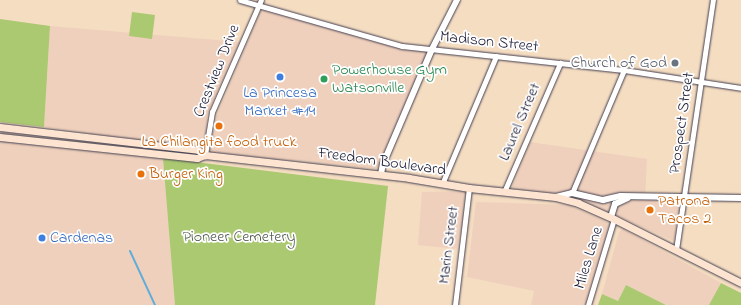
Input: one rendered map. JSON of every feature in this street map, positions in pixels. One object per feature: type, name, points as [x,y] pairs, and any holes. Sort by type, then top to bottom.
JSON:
[{"type":"main road","name":"Freedom Boulevard","points":[[0,127],[198,150],[205,154],[381,174],[469,188],[556,197],[578,203],[613,218],[741,283]]},
{"type":"main road","name":"Freedom Boulevard","points":[[0,137],[197,158],[205,154]]},
{"type":"street","name":"Madison Street","points":[[240,0],[393,44],[624,70],[741,88]]},
{"type":"street","name":"Crestview Drive","points":[[205,154],[212,112],[261,0]]},
{"type":"street","points":[[381,174],[383,164],[432,49],[457,0]]},
{"type":"street","name":"Prospect Street","points":[[676,250],[713,0]]},
{"type":"street","points":[[442,184],[496,56]]},
{"type":"street","name":"Laurel Street","points":[[504,192],[560,63]]},
{"type":"street","points":[[572,193],[624,70]]},
{"type":"street","name":"Marin Street","points":[[455,305],[469,188]]},
{"type":"street","name":"Freedom Boulevard","points":[[556,197],[572,193],[606,200],[618,196],[634,197]]},
{"type":"street","points":[[613,218],[616,203],[634,197],[741,198]]},
{"type":"street","name":"Miles Lane","points":[[588,305],[613,218]]},
{"type":"shaded area","points":[[261,10],[429,50],[377,169],[209,153],[217,115]]},
{"type":"shaded area","points":[[50,26],[240,42],[207,115],[206,151],[44,127]]},
{"type":"shaded area","points":[[0,140],[163,158],[175,305],[0,305]]},
{"type":"shaded area","points":[[530,142],[647,159],[645,197],[687,200],[674,241],[580,200],[512,188]]},
{"type":"shaded area","points":[[470,191],[457,249],[418,245],[422,192]]},
{"type":"shaded area","points":[[476,202],[569,205],[611,224],[586,305],[531,305],[534,291],[467,277]]},
{"type":"shaded area","points":[[623,229],[721,283],[711,303],[709,305],[666,305],[626,285],[618,301],[602,294],[619,232]]},
{"type":"green space","points":[[132,12],[155,15],[152,39],[129,36]]},
{"type":"green space","points":[[0,19],[50,26],[44,127],[0,122]]},
{"type":"green space","name":"Pioneer Cemetery","points":[[163,158],[388,186],[375,305],[175,305]]},
{"type":"green space","points":[[721,283],[741,293],[741,305],[709,305]]},
{"type":"green space","points":[[626,285],[666,305],[598,305],[602,294],[618,301]]},
{"type":"waterway","points":[[130,251],[155,305]]},
{"type":"place","name":"Church of God","points":[[675,63]]},
{"type":"place","name":"La Princesa Market #14","points":[[280,77]]},
{"type":"place","name":"Powerhouse Gym Watsonville","points":[[324,79]]},
{"type":"place","name":"La Chilangita food truck","points":[[219,126]]},
{"type":"place","name":"Burger King","points":[[141,174]]},
{"type":"place","name":"Patrona Tacos 2","points":[[650,210]]},
{"type":"place","name":"Cardenas","points":[[42,238]]}]
